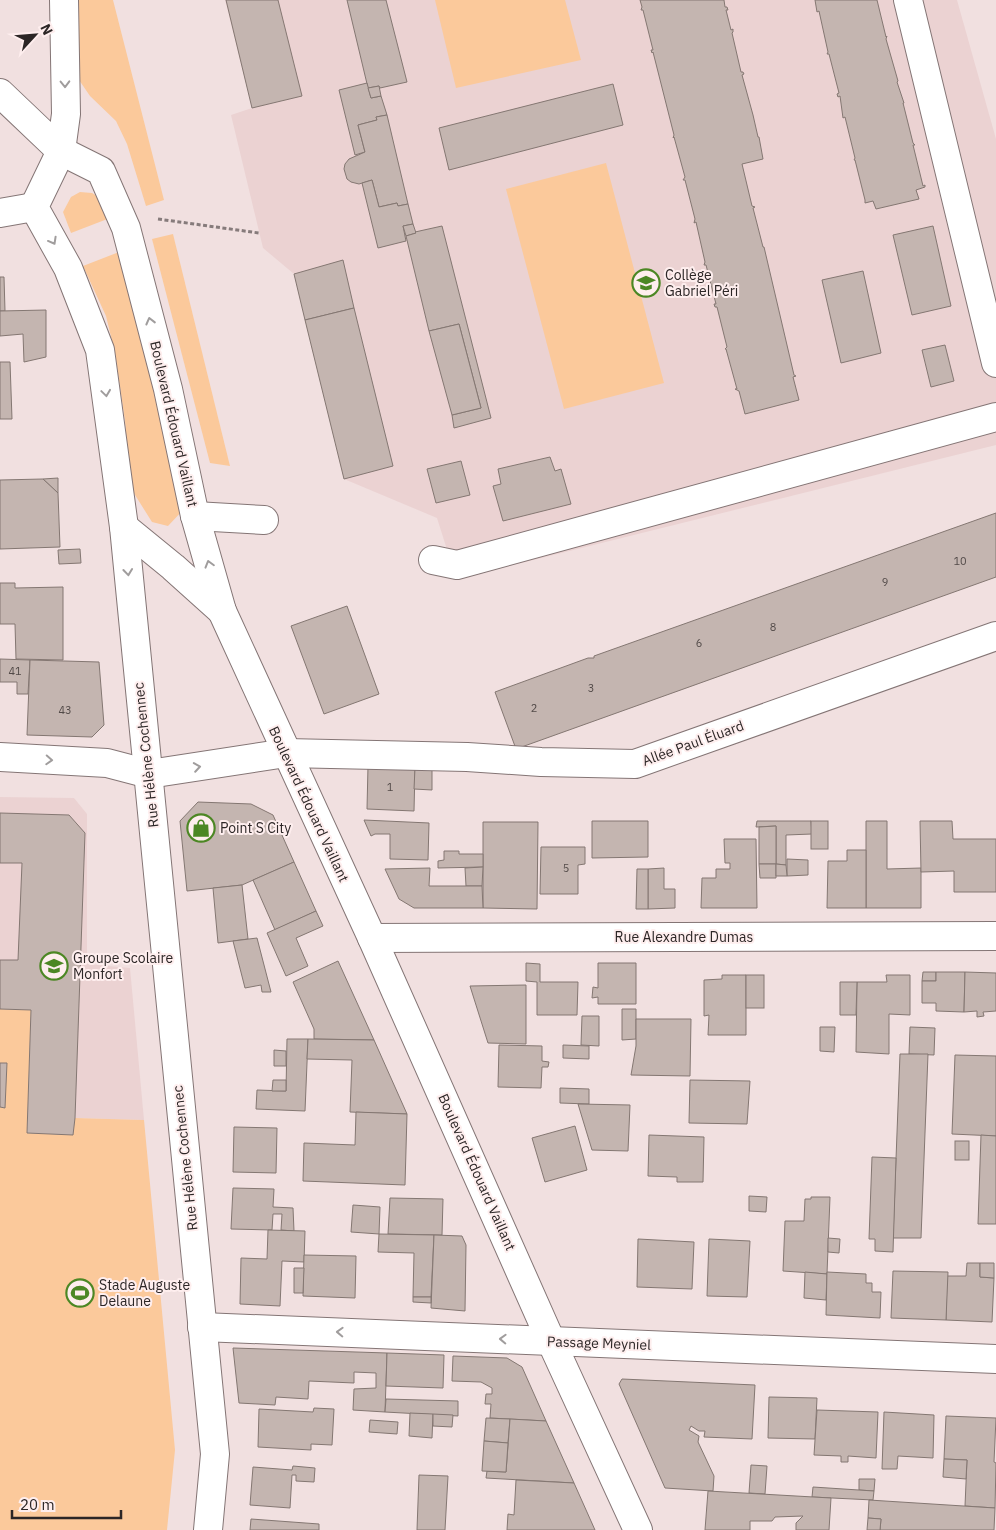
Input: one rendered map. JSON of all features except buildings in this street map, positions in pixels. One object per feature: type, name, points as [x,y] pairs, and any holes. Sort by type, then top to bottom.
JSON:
[{"type":"street","points":[[0,213],[34,207],[61,151],[66,114],[64,0]]},
{"type":"street","points":[[908,0],[996,363]]},
{"type":"street","name":"Boulevard Édouard Vaillant","points":[[0,93],[61,151],[101,171],[126,228],[168,389],[195,516],[222,611],[372,938],[551,1341],[638,1530]]},
{"type":"street","name":"Rue Hélène Cochennec","points":[[34,207],[68,268],[100,350],[124,527],[215,1454],[208,1530]]},
{"type":"street","points":[[433,560],[457,565],[996,418]]},
{"type":"street","points":[[195,516],[264,520]]},
{"type":"street","points":[[124,527],[173,567],[222,611]]},
{"type":"street","name":"Allée Paul Éluard","points":[[149,774],[286,753],[467,757],[541,762],[635,764],[996,636]]},
{"type":"street","points":[[0,757],[107,763],[149,774]]},
{"type":"street","name":"Rue Alexandre Dumas","points":[[372,938],[996,936]]},
{"type":"street","name":"Passage Meyniel","points":[[202,1327],[996,1359]]},
{"type":"path","points":[[154,219],[259,233]]},
{"type":"shaded area","points":[[74,0],[113,0],[164,200],[146,206],[127,144],[116,121],[90,96],[77,77]]},
{"type":"shaded area","name":"Collège Gabriel Péri","points":[[225,0],[957,0],[996,139],[996,445],[469,576],[462,554],[449,556],[437,518],[344,479],[294,274],[263,248],[231,115],[252,108]]},
{"type":"shaded area","points":[[435,0],[565,0],[581,60],[456,88]]},
{"type":"shaded area","points":[[606,163],[664,383],[564,409],[506,189]]},
{"type":"shaded area","points":[[80,192],[92,193],[105,201],[110,218],[71,233],[63,212],[71,197]]},
{"type":"shaded area","points":[[173,234],[230,466],[210,463],[152,239]]},
{"type":"shaded area","points":[[119,252],[184,509],[168,526],[152,522],[130,487],[125,421],[115,353],[106,316],[83,266]]},
{"type":"shaded area","name":"Groupe Scolaire Monfort","points":[[0,797],[74,798],[87,814],[87,964],[130,968],[144,1120],[76,1118],[73,1135],[27,1133],[31,1010],[0,1009]]},
{"type":"shaded area","name":"Stade Auguste Delaune","points":[[0,1009],[31,1010],[27,1133],[72,1135],[75,1118],[144,1120],[175,1450],[167,1530],[0,1530]]},
{"type":"place","name":"Collège Gabriel Péri","points":[[646,283]]},
{"type":"place","name":"Point S City","points":[[201,828]]},
{"type":"place","name":"Groupe Scolaire Monfort","points":[[54,966]]},
{"type":"place","name":"Stade Auguste Delaune","points":[[80,1293]]}]
